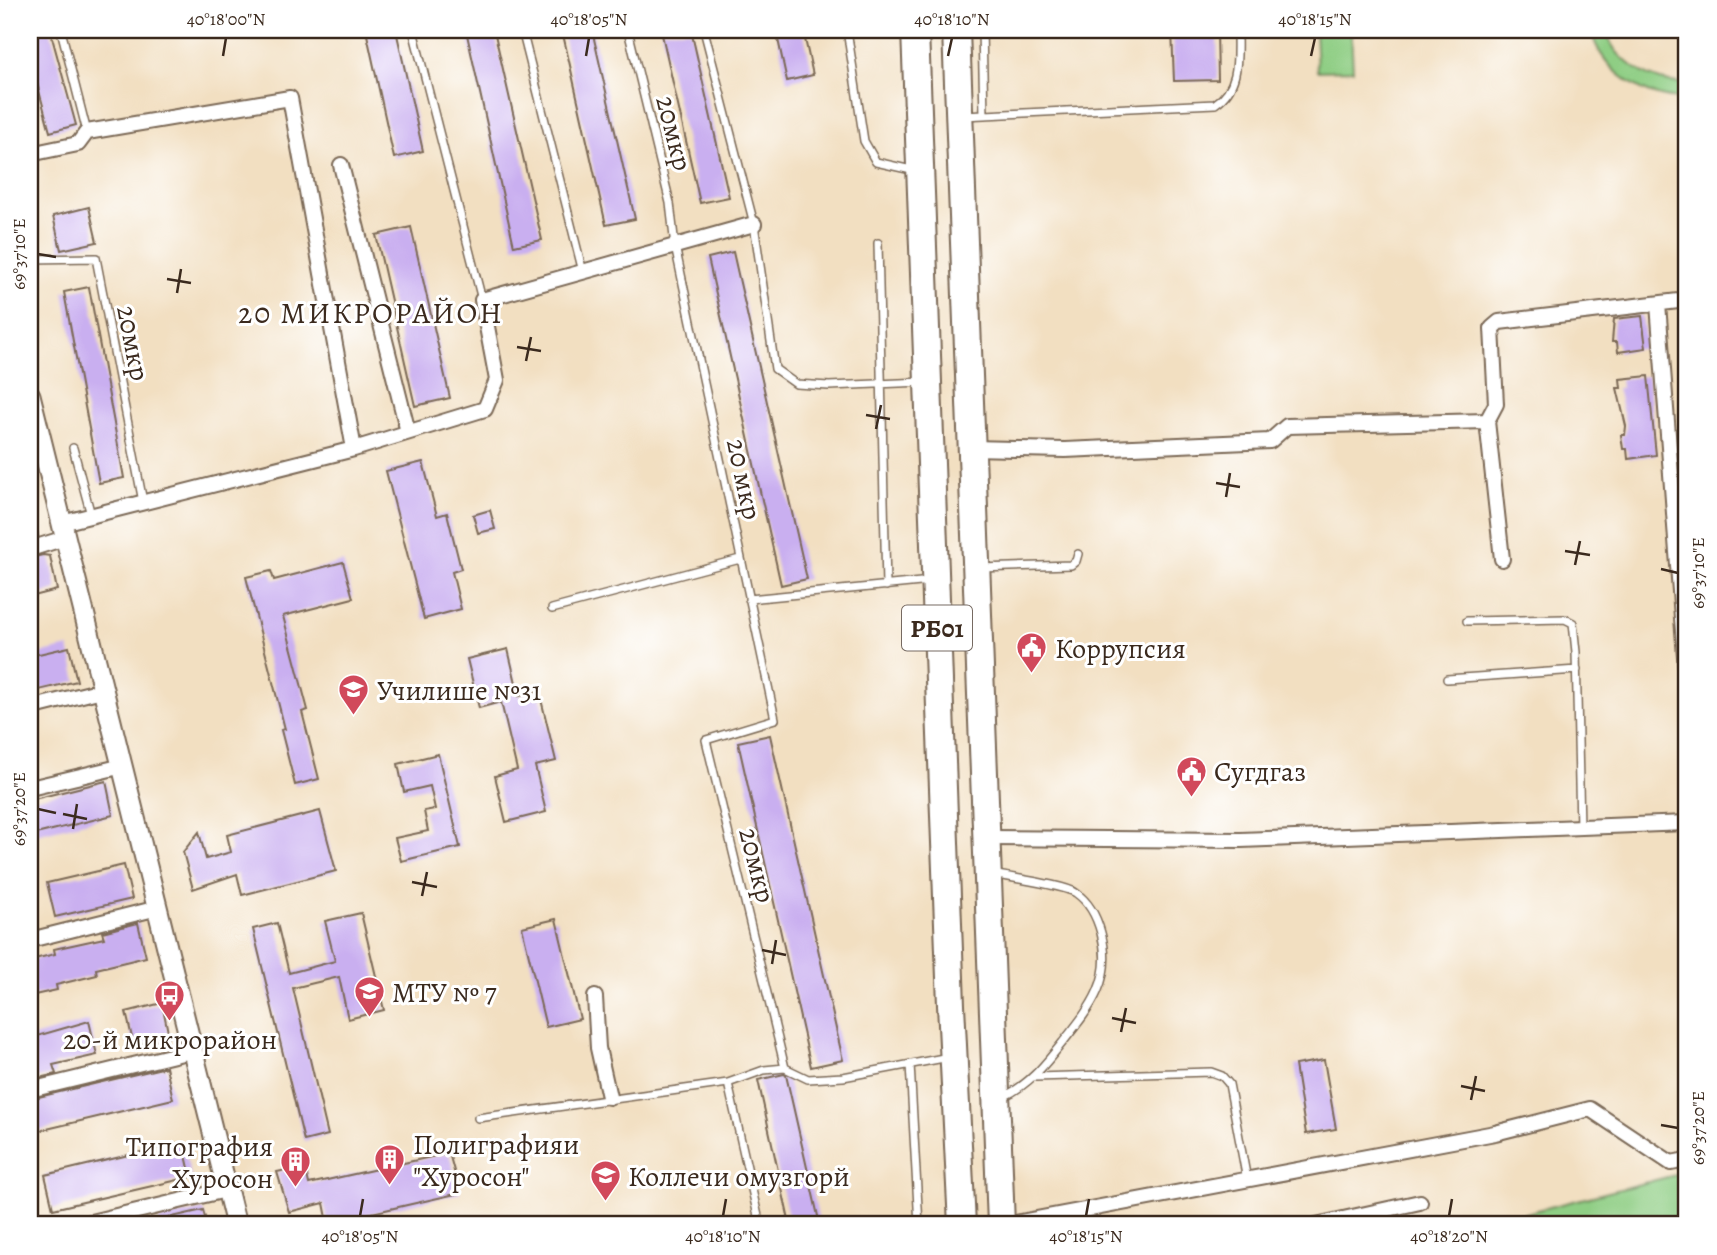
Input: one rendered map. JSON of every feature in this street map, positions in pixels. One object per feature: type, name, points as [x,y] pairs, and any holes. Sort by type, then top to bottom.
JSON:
[{"type":"highway","name":"РБ01","points":[[915,30],[953,1056],[962,1225]]},
{"type":"highway","name":"РБ01","points":[[956,30],[972,115],[966,311],[1003,1225]]},
{"type":"highway","points":[[925,315],[966,311]]},
{"type":"highway","points":[[945,838],[953,848],[970,852],[986,838]]},
{"type":"highway","points":[[946,878],[958,862],[967,859],[977,861],[989,873]]},
{"type":"main road","points":[[30,396],[102,690],[195,1050],[236,1225]]},
{"type":"street","points":[[30,154],[78,144],[87,132],[290,98],[354,449]]},
{"type":"street","points":[[341,165],[408,432]]},
{"type":"street","points":[[30,549],[91,516],[354,449],[485,409],[497,380],[482,300],[754,224]]},
{"type":"street","points":[[1502,559],[1486,421],[1496,404],[1492,328],[1499,322],[1687,300]]},
{"type":"street","points":[[1658,304],[1687,683]]},
{"type":"street","points":[[971,448],[1065,450],[1270,441],[1287,426],[1486,421]]},
{"type":"street","points":[[30,708],[102,690]]},
{"type":"street","points":[[30,788],[123,766]]},
{"type":"street","points":[[986,838],[1241,840],[1687,822]]},
{"type":"street","points":[[30,940],[158,908]]},
{"type":"street","points":[[595,997],[598,1048],[609,1097]]},
{"type":"street","points":[[30,1090],[195,1050]]},
{"type":"street","points":[[1003,1225],[1050,1221],[1495,1133],[1590,1110],[1671,1163],[1687,1160]]},
{"type":"street","points":[[78,1225],[226,1190]]},
{"type":"street","points":[[1316,1225],[1420,1202]]},
{"type":"lane","points":[[61,30],[87,132]]},
{"type":"lane","points":[[413,30],[482,300]]},
{"type":"lane","points":[[522,30],[583,273]]},
{"type":"lane","name":"20мкр","points":[[628,30],[670,202],[675,246]]},
{"type":"lane","points":[[704,30],[754,224],[775,369],[796,384],[829,386],[928,382]]},
{"type":"lane","points":[[847,30],[864,141],[876,162],[920,172]]},
{"type":"lane","points":[[982,30],[972,115],[1215,104],[1224,98],[1237,72],[1237,30]]},
{"type":"lane","points":[[878,243],[886,586]]},
{"type":"lane","name":"20 мкр","points":[[675,246],[775,719]]},
{"type":"lane","name":"20мкр","points":[[30,259],[96,258],[143,502]]},
{"type":"lane","points":[[72,448],[91,516]]},
{"type":"lane","points":[[976,568],[1071,565],[1078,554]]},
{"type":"lane","points":[[552,609],[740,559]]},
{"type":"lane","points":[[749,599],[935,581]]},
{"type":"lane","points":[[1467,621],[1569,620],[1573,623],[1577,670],[1580,827]]},
{"type":"lane","points":[[1447,679],[1577,670]]},
{"type":"lane","name":"20мкр","points":[[775,719],[706,740],[785,1068]]},
{"type":"lane","points":[[989,873],[1074,891],[1087,904],[1098,922],[1106,950],[1105,975],[1095,1003],[1035,1077],[1018,1090],[997,1099]]},
{"type":"lane","points":[[478,1118],[609,1097],[631,1098],[728,1083],[764,1070],[785,1068],[808,1079],[843,1077],[953,1056]]},
{"type":"lane","points":[[910,1064],[919,1225]]},
{"type":"lane","points":[[1035,1077],[1211,1072],[1223,1076],[1229,1084],[1247,1180]]},
{"type":"lane","points":[[728,1083],[760,1225]]},
{"type":"green space","points":[[1315,30],[1351,30],[1353,70],[1317,71]]},
{"type":"green space","points":[[1591,30],[1606,30],[1610,42],[1618,52],[1638,70],[1662,80],[1687,83],[1687,99],[1656,95],[1627,81],[1604,59]]},
{"type":"green space","points":[[1687,1172],[1687,1225],[1479,1225]]},
{"type":"building","points":[[30,30],[50,30],[76,125],[50,132],[30,57]]},
{"type":"building","points":[[366,30],[396,30],[423,151],[394,158]]},
{"type":"building","points":[[466,30],[494,30],[542,240],[514,246]]},
{"type":"building","points":[[562,30],[592,30],[635,219],[606,225]]},
{"type":"building","points":[[661,30],[691,30],[729,197],[700,203]]},
{"type":"building","points":[[776,30],[803,30],[813,75],[787,81]]},
{"type":"building","points":[[1172,30],[1217,30],[1218,80],[1174,81]]},
{"type":"building","points":[[89,207],[97,242],[61,250],[53,216]]},
{"type":"building","points":[[411,227],[450,398],[415,406],[376,235]]},
{"type":"building","points":[[733,252],[807,579],[781,585],[708,258]]},
{"type":"building","points":[[89,287],[124,478],[99,483],[64,292]]},
{"type":"building","points":[[1642,316],[1646,348],[1618,352],[1617,342],[1612,342],[1614,319]]},
{"type":"building","points":[[1648,376],[1656,455],[1628,459],[1627,449],[1623,449],[1621,435],[1625,435],[1626,426],[1617,388],[1621,388],[1620,379]]},
{"type":"building","points":[[423,462],[437,516],[447,513],[461,569],[452,572],[461,609],[424,619],[386,471]]},
{"type":"building","points":[[490,510],[495,529],[478,533],[473,515]]},
{"type":"building","points":[[35,521],[38,536],[30,539],[30,522]]},
{"type":"building","points":[[50,556],[57,590],[30,597],[30,558]]},
{"type":"building","points":[[343,562],[353,598],[283,616],[308,710],[302,712],[319,779],[295,785],[281,730],[285,729],[246,577],[271,571],[274,580]]},
{"type":"building","points":[[69,647],[77,681],[30,692],[30,656]]},
{"type":"building","points":[[508,649],[519,696],[539,691],[556,761],[535,766],[546,812],[506,822],[495,776],[517,770],[501,702],[479,708],[467,659]]},
{"type":"building","points":[[770,735],[843,1060],[811,1067],[738,742]]},
{"type":"building","points":[[438,754],[460,847],[401,861],[395,838],[428,831],[424,811],[435,809],[430,786],[404,792],[398,764]]},
{"type":"building","points":[[106,781],[113,815],[36,834],[30,800]]},
{"type":"building","points":[[320,811],[336,871],[242,895],[237,874],[193,889],[183,852],[199,832],[206,859],[231,852],[227,835]]},
{"type":"building","points":[[124,865],[132,899],[55,917],[47,883]]},
{"type":"building","points":[[361,913],[384,1010],[348,1019],[339,977],[293,988],[328,1135],[304,1141],[253,929],[277,923],[289,973],[335,961],[325,921]]},
{"type":"building","points":[[556,919],[580,1019],[546,1027],[522,927]]},
{"type":"building","points":[[138,923],[146,957],[96,969],[97,975],[56,985],[57,990],[30,996],[30,960],[55,954],[54,949],[104,938],[102,932]]},
{"type":"building","points":[[162,1003],[169,1037],[134,1046],[126,1012]]},
{"type":"building","points":[[89,1021],[97,1055],[53,1065],[56,1074],[30,1080],[30,1038]]},
{"type":"building","points":[[1324,1060],[1336,1129],[1306,1134],[1295,1065]]},
{"type":"building","points":[[166,1067],[173,1099],[30,1133],[30,1099]]},
{"type":"building","points":[[784,1074],[820,1225],[790,1225],[758,1080]]},
{"type":"building","points":[[183,1142],[191,1177],[53,1209],[45,1175]]},
{"type":"building","name":"Полиграфияи \"Хуросон\"","points":[[449,1153],[460,1193],[328,1223],[324,1203],[289,1212],[277,1172],[305,1166],[309,1184]]},
{"type":"building","points":[[203,1210],[207,1225],[159,1225],[159,1220]]},
{"type":"place","name":"Коррупсия","points":[[1032,675]]},
{"type":"place","name":"Училише №31","points":[[354,717]]},
{"type":"place","name":"Сугдгаз","points":[[1191,798]]},
{"type":"place","name":"МТУ № 7","points":[[369,1019]]},
{"type":"place","name":"20-й микрорайон","points":[[170,1022]]},
{"type":"place","name":"Полиграфияи \"Хуросон\"","points":[[390,1187]]},
{"type":"place","name":"Типография Хуросон","points":[[296,1189]]},
{"type":"place","name":"Коллечи омузгорй","points":[[605,1203]]},
{"type":"district","name":"20 МИКРОРАЙОН","points":[[371,313]]}]
